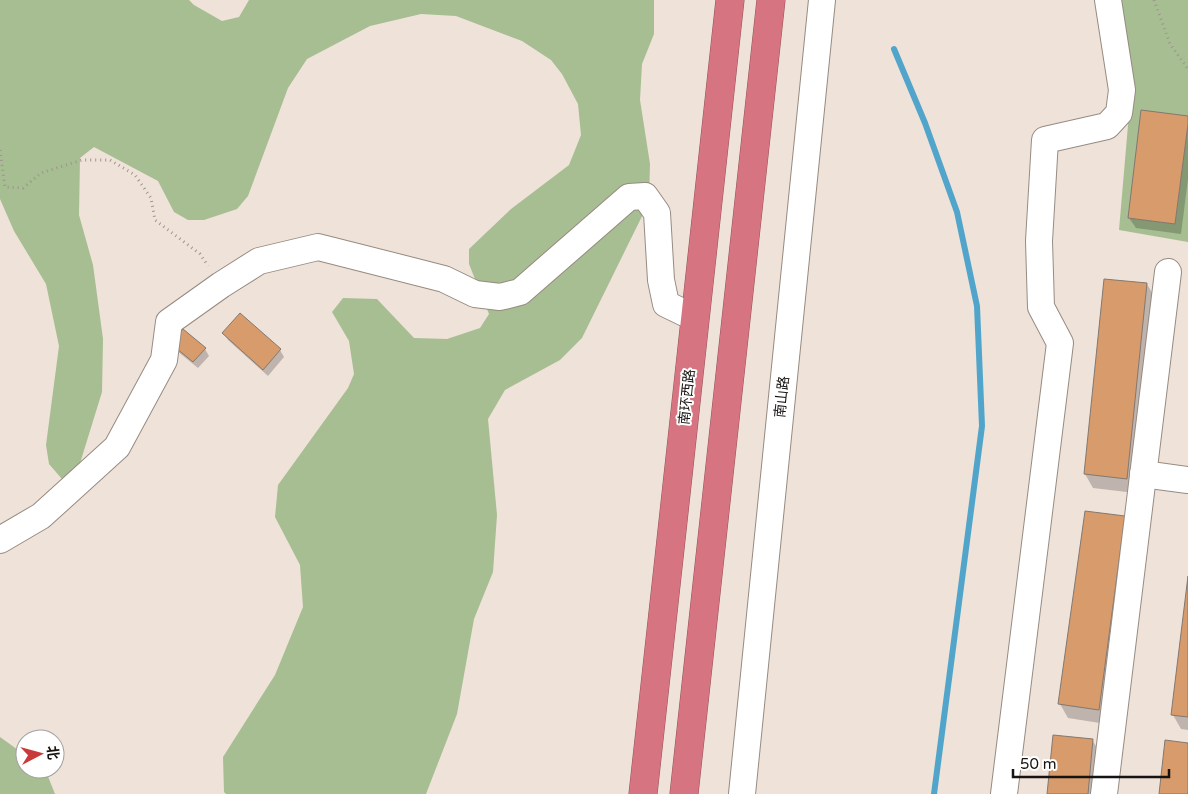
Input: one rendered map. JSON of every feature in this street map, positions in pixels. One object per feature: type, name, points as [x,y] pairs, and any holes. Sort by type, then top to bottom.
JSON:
[{"type":"highway","name":"南环西路","points":[[642,794],[730,0]]},
{"type":"highway","points":[[684,794],[771,7]]},
{"type":"street","name":"南山路","points":[[742,794],[822,0]]},
{"type":"street","points":[[1004,794],[1060,343],[1041,307],[1039,241],[1045,140],[1106,126],[1119,113],[1122,90],[1108,0]]},
{"type":"street","points":[[0,540],[41,516],[117,447],[164,360],[169,322],[259,261],[318,247],[444,279],[475,294],[500,297],[520,292],[629,197],[645,196],[657,214],[661,280],[666,304],[695,318]]},
{"type":"street","points":[[1104,794],[1168,272]]},
{"type":"street","points":[[1143,474],[1188,480]]},
{"type":"path","points":[[1154,0],[1170,44],[1188,69]]},
{"type":"path","points":[[0,150],[5,187],[23,188],[41,173],[82,160],[110,160],[135,175],[150,198],[155,220],[200,254],[221,285]]},
{"type":"green space","points":[[0,0],[189,0],[194,5],[222,21],[239,17],[249,0],[654,0],[654,34],[642,64],[640,100],[650,164],[649,202],[582,338],[560,360],[505,390],[488,419],[497,515],[493,572],[474,619],[457,714],[426,794],[226,794],[224,792],[223,757],[275,675],[303,607],[300,565],[275,517],[278,485],[348,388],[354,374],[349,341],[332,312],[343,298],[377,299],[414,338],[447,339],[480,328],[489,314],[469,264],[469,249],[511,209],[569,165],[581,135],[578,104],[562,74],[551,60],[522,41],[456,16],[421,14],[370,26],[307,59],[288,88],[248,196],[237,209],[204,220],[188,220],[174,212],[158,181],[94,147],[80,158],[79,215],[93,265],[103,339],[102,392],[77,473],[62,479],[49,464],[46,445],[59,346],[46,284],[14,231],[0,199]]},
{"type":"green space","points":[[1120,0],[1188,0],[1188,242],[1119,230],[1130,102]]},
{"type":"green space","points":[[0,737],[15,748],[15,779],[49,779],[55,794],[0,794]]},
{"type":"building","points":[[1141,110],[1188,116],[1175,224],[1128,218]]},
{"type":"building","points":[[1104,279],[1147,283],[1127,479],[1084,474]]},
{"type":"building","points":[[240,313],[281,349],[263,370],[222,333]]},
{"type":"building","points":[[183,329],[206,348],[193,362],[171,344]]},
{"type":"building","points":[[1085,511],[1125,516],[1099,710],[1058,704]]},
{"type":"building","points":[[1188,576],[1188,717],[1171,715]]},
{"type":"building","points":[[1053,735],[1093,739],[1088,794],[1047,794]]},
{"type":"building","points":[[1165,740],[1188,743],[1188,794],[1159,794]]},
{"type":"waterway","points":[[894,49],[925,123],[957,212],[977,306],[982,426],[934,794]]}]
